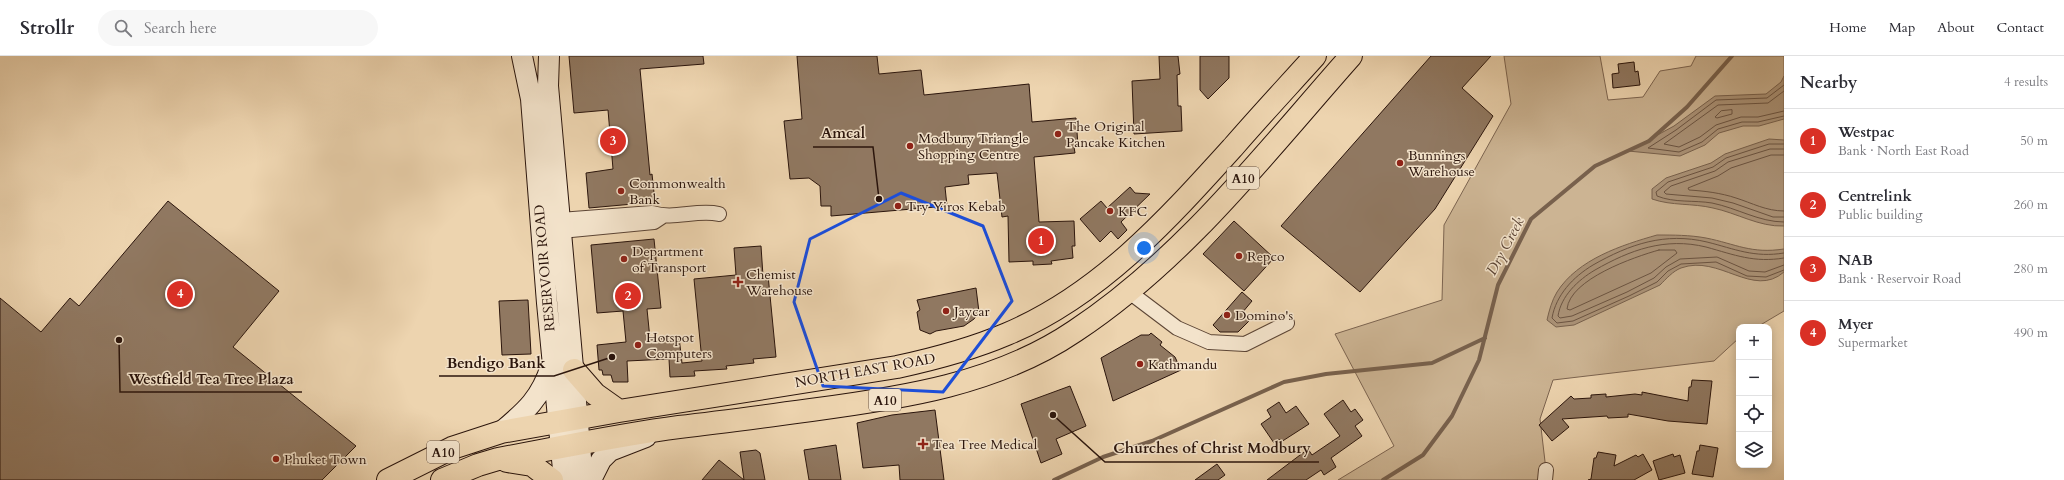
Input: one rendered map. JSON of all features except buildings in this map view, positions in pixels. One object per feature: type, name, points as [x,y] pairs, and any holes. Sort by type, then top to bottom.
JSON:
[{"type":"highway","name":"NORTH EAST ROAD","points":[[388,480],[452,448],[502,432],[619,411],[897,367],[940,356],[1007,334],[1060,305],[1108,272],[1159,226],[1194,190],[1315,56]]},
{"type":"highway","name":"A10","points":[[442,480],[478,465],[498,459],[664,429],[892,400],[960,383],[1020,361],[1065,337],[1149,276],[1182,245],[1351,56]]},
{"type":"highway","points":[[1108,272],[1128,291]]},
{"type":"highway","points":[[1007,334],[1011,341],[1016,343],[1033,338],[1058,326],[1091,319]]},
{"type":"highway","points":[[574,370],[595,394],[619,411]]},
{"type":"highway","points":[[498,459],[532,466],[552,480]]},
{"type":"main road","name":"RESERVOIR ROAD","points":[[522,56],[531,99],[553,363],[568,420],[571,446],[583,480]]},
{"type":"main road","name":"RESERVOIR ROAD","points":[[549,56],[548,86],[574,370],[568,420]]},
{"type":"main road","points":[[502,432],[524,413],[537,398],[553,363]]},
{"type":"main road","points":[[591,480],[601,460],[610,452],[664,429]]},
{"type":"main road","name":"RESERVOIR ROAD","points":[[564,480],[571,446]]},
{"type":"street","points":[[561,225],[652,213],[663,216],[709,212],[719,214]]},
{"type":"street","points":[[1128,291],[1177,328],[1209,342],[1245,344],[1287,323]]},
{"type":"highlighted area","points":[[901,193],[983,226],[1012,301],[943,392],[823,386],[794,302],[810,239]]},
{"type":"shaded area","points":[[1504,56],[1600,56],[1608,100],[1643,97],[1660,71],[1691,66],[1696,56],[1784,56],[1784,311],[1762,324],[1736,324],[1736,341],[1714,361],[1553,380],[1540,419],[1546,470],[1545,480],[1338,480],[1394,446],[1335,334],[1442,300],[1444,225],[1511,104]]},
{"type":"water","points":[[1784,76],[1784,119],[1759,126],[1743,126],[1719,133],[1705,145],[1680,156],[1628,151],[1674,126],[1715,96],[1766,94],[1781,82]]},
{"type":"water","points":[[1769,139],[1784,140],[1784,226],[1775,226],[1757,222],[1713,208],[1697,205],[1667,203],[1652,199],[1652,189],[1666,178],[1711,163],[1725,154]]},
{"type":"water","points":[[1657,235],[1700,237],[1717,240],[1744,248],[1762,250],[1784,249],[1784,272],[1772,279],[1760,281],[1748,279],[1722,270],[1695,265],[1678,269],[1660,285],[1574,325],[1556,327],[1547,320],[1552,302],[1557,292],[1566,280],[1577,271],[1602,255],[1630,243]]},
{"type":"waterway","name":"Dry Creek","points":[[1383,480],[1423,455],[1452,416],[1479,360],[1498,285],[1531,219],[1595,166],[1649,141],[1687,107],[1732,56]]},
{"type":"waterway","points":[[1054,480],[1103,457],[1152,441],[1284,382],[1326,374],[1432,363],[1485,338]]},
{"type":"place","name":"The Original Pancake Kitchen","points":[[1058,134]]},
{"type":"place","name":"NAB","points":[[613,141]]},
{"type":"place","name":"Modbury Triangle Shopping Centre","points":[[910,146]]},
{"type":"place","name":"Bunnings Warehouse","points":[[1400,163]]},
{"type":"place","name":"Commonwealth Bank","points":[[621,191]]},
{"type":"place","name":"Amcal","points":[[879,199]]},
{"type":"place","name":"Try Yiros Kebab","points":[[898,206]]},
{"type":"place","name":"KFC","points":[[1110,211]]},
{"type":"place","name":"Westpac","points":[[1041,241]]},
{"type":"place","name":"Repco","points":[[1239,256]]},
{"type":"place","name":"Department of Transport","points":[[624,259]]},
{"type":"place","name":"Chemist Warehouse","points":[[738,282]]},
{"type":"place","name":"Myer","points":[[180,294]]},
{"type":"place","name":"Centrelink","points":[[628,296]]},
{"type":"place","name":"Jaycar","points":[[946,311]]},
{"type":"place","name":"Domino's","points":[[1227,315]]},
{"type":"place","name":"Westfield Tea Tree Plaza","points":[[119,340]]},
{"type":"place","name":"Hotspot Computers","points":[[638,345]]},
{"type":"place","name":"Bendigo Bank","points":[[612,357]]},
{"type":"place","name":"Kathmandu","points":[[1140,364]]},
{"type":"place","name":"Churches of Christ Modbury","points":[[1053,415]]},
{"type":"place","name":"Tea Tree Medical","points":[[923,444]]},
{"type":"place","name":"Phuket Town","points":[[276,459]]}]
